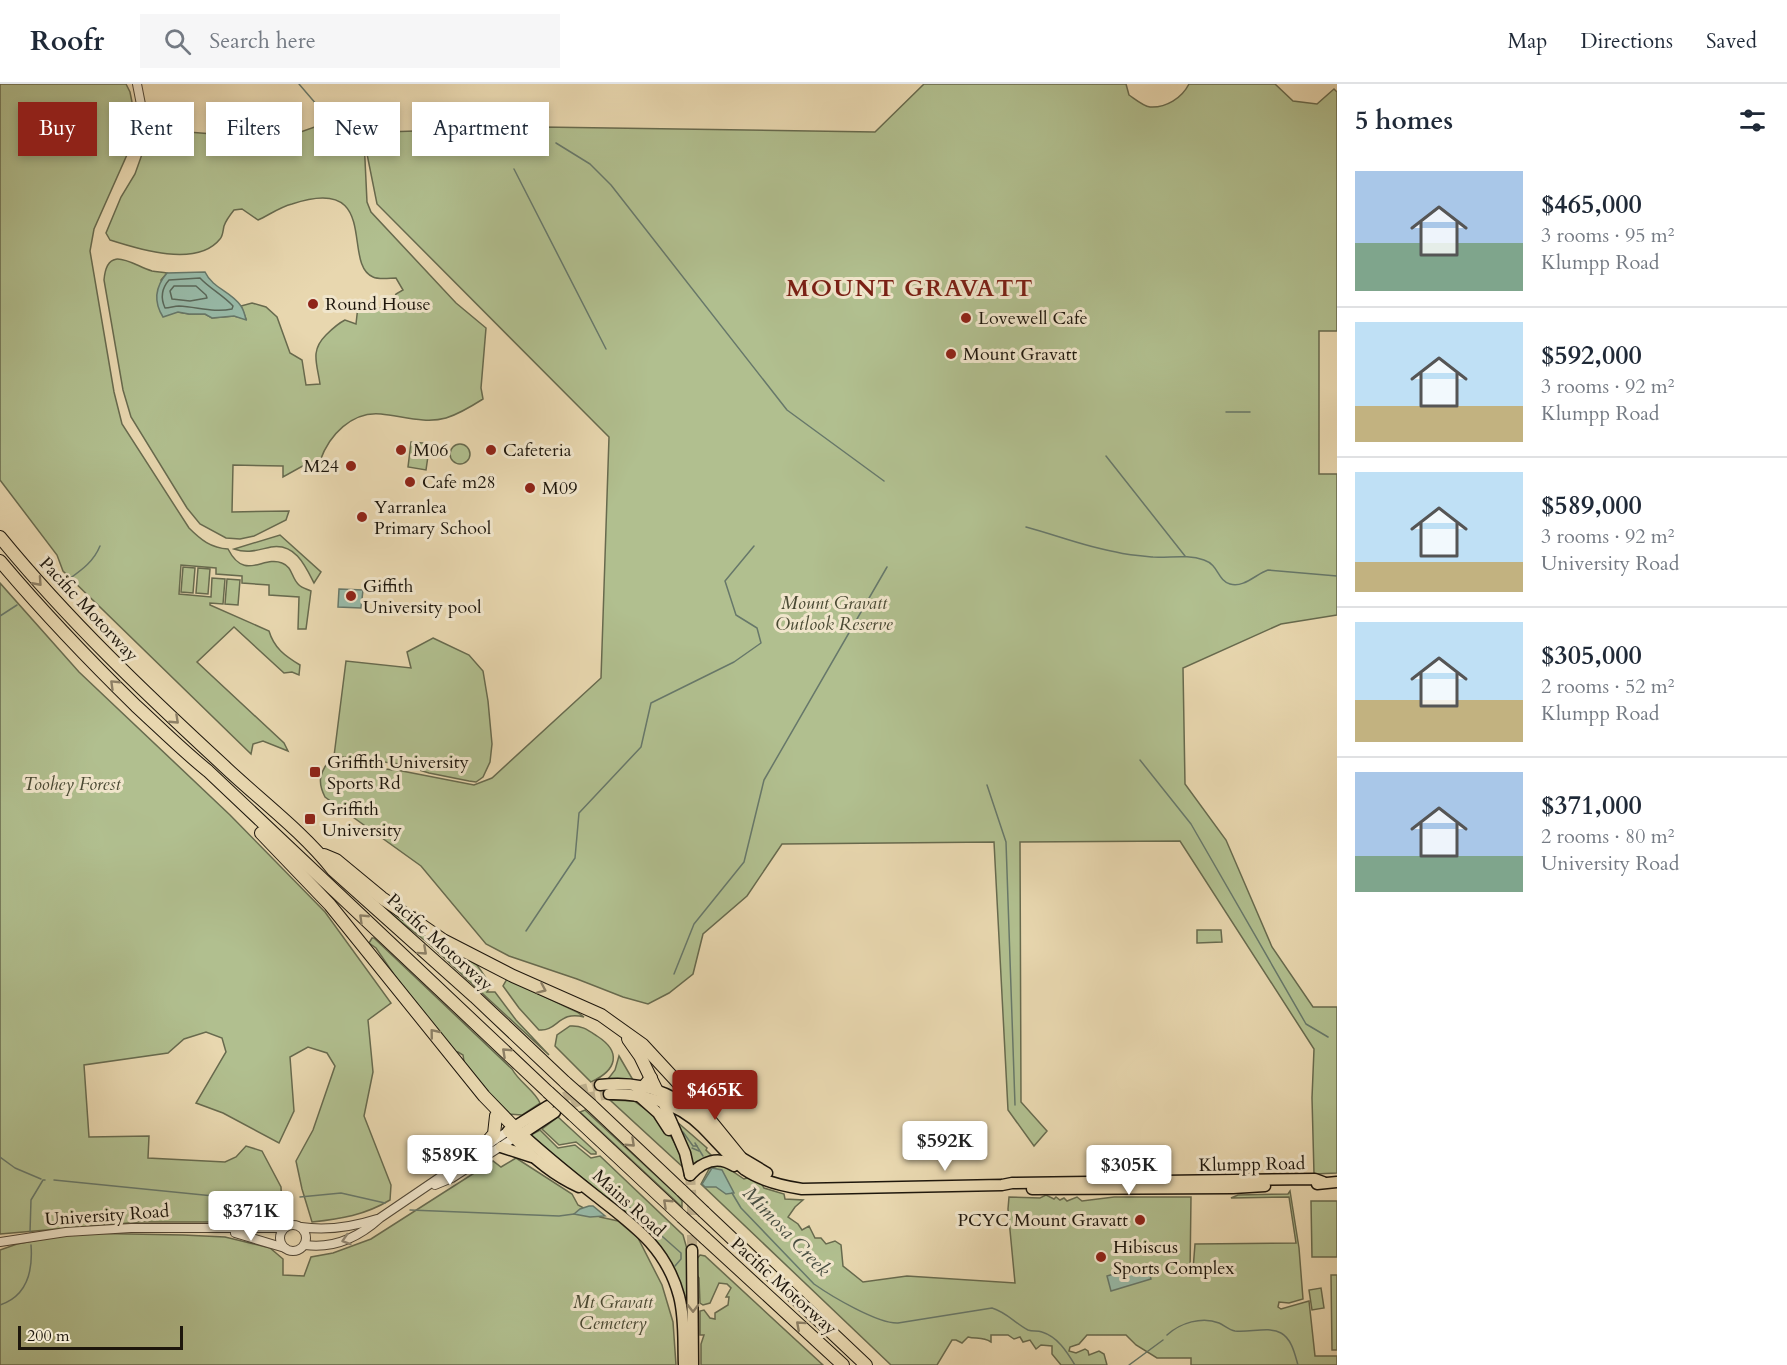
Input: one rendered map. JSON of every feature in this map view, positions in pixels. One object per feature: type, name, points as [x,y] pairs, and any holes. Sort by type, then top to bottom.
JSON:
[{"type":"highway","name":"Pacific Motorway","points":[[0,537],[57,604],[101,650],[320,853],[333,870],[475,997],[866,1365]]},
{"type":"highway","name":"Pacific Motorway","points":[[0,561],[95,665],[187,754],[208,771],[548,1092],[843,1365]]},
{"type":"highway","points":[[187,754],[192,765],[330,905],[515,1133]]},
{"type":"highway","points":[[320,853],[336,860],[402,913],[443,940],[513,976],[601,1015],[643,1045],[692,1098],[740,1157]]},
{"type":"highway","points":[[624,1033],[640,1056],[647,1087]]},
{"type":"highway","points":[[484,1096],[496,1116],[515,1133]]},
{"type":"highway","points":[[481,1149],[494,1134],[496,1116]]},
{"type":"main road","name":"Klumpp Road","points":[[600,1085],[611,1089],[647,1087],[675,1097],[687,1105],[740,1157],[776,1177],[825,1188]]},
{"type":"main road","name":"Klumpp Road","points":[[647,1087],[662,1102],[679,1109],[695,1121],[727,1155],[748,1172],[792,1188],[812,1190],[1002,1185],[1012,1189],[1244,1188],[1337,1182]]},
{"type":"main road","points":[[647,1087],[662,1102],[680,1142],[690,1175],[700,1166],[716,1160],[724,1160],[741,1171],[748,1172]]},
{"type":"main road","points":[[647,1087],[658,1113],[680,1142]]},
{"type":"main road","points":[[551,1109],[515,1133],[535,1157],[570,1183],[593,1194]]},
{"type":"main road","name":"Mains Road","points":[[515,1133],[639,1229],[652,1243],[667,1265],[676,1287],[682,1310],[684,1365]]},
{"type":"main road","points":[[501,1147],[528,1158],[535,1157]]},
{"type":"main road","points":[[692,1250],[693,1365]]},
{"type":"street","points":[[137,84],[141,102]]},
{"type":"street","points":[[421,1192],[452,1178],[501,1147],[515,1133]]},
{"type":"street","points":[[380,1218],[341,1228],[318,1230],[293,1224],[284,1228],[280,1236],[285,1248],[294,1251],[305,1245],[327,1245],[347,1241],[364,1233],[380,1218],[481,1149],[515,1133]]},
{"type":"street","name":"University Road","points":[[0,1242],[72,1231],[174,1227],[284,1228]]},
{"type":"street","points":[[301,1227],[307,1237],[305,1245]]},
{"type":"street","name":"University Road","points":[[217,1229],[249,1236],[285,1248]]},
{"type":"green space","points":[[0,84],[126,84],[132,102],[109,102],[109,156],[126,156],[94,229],[90,251],[114,392],[122,424],[189,528],[207,543],[228,549],[234,559],[241,564],[248,566],[275,561],[286,565],[299,585],[311,591],[306,629],[298,629],[299,597],[269,595],[269,585],[242,583],[242,576],[216,574],[216,568],[181,565],[179,594],[211,597],[212,578],[225,579],[223,604],[210,603],[210,605],[269,631],[281,651],[300,665],[299,675],[292,672],[284,673],[234,627],[197,662],[284,743],[288,751],[263,741],[253,744],[251,754],[63,571],[57,555],[0,480]]},
{"type":"green space","name":"Mount Gravatt Outlook Reserve","points":[[924,84],[1126,84],[1129,95],[1150,107],[1162,106],[1173,101],[1189,84],[1275,84],[1293,101],[1317,104],[1334,89],[1337,92],[1337,331],[1319,331],[1319,474],[1337,474],[1337,615],[1281,624],[1183,668],[1185,784],[1226,840],[1272,947],[1313,1007],[1337,1007],[1337,1173],[1314,1174],[1312,1098],[1314,1049],[1180,841],[1020,842],[1021,1102],[1047,1131],[1034,1146],[1008,1110],[994,842],[782,844],[747,896],[703,934],[693,974],[669,993],[648,1004],[509,956],[486,944],[421,866],[325,797],[320,779],[328,762],[402,771],[474,785],[492,778],[601,678],[609,437],[377,204],[367,156],[400,156],[400,132],[412,131],[412,156],[549,156],[549,127],[875,132]]},
{"type":"green space","name":"Mount Gravatt Outlook Reserve","points":[[314,127],[314,156],[365,156],[367,202],[371,212],[456,303],[486,328],[481,388],[483,399],[456,414],[438,420],[381,414],[360,416],[336,434],[329,442],[320,461],[308,463],[283,477],[283,466],[233,465],[232,512],[289,511],[286,520],[254,536],[240,539],[226,538],[200,524],[187,508],[131,417],[123,390],[104,280],[110,262],[122,259],[152,271],[167,273],[161,280],[178,312],[205,314],[212,318],[234,316],[246,319],[241,306],[252,303],[266,307],[277,317],[290,353],[302,360],[306,385],[320,384],[316,352],[328,333],[345,320],[356,324],[358,306],[371,306],[378,309],[391,304],[396,294],[403,290],[396,278],[375,278],[364,269],[349,210],[338,201],[320,198],[292,204],[258,220],[242,209],[234,210],[224,226],[220,239],[210,248],[197,253],[167,254],[136,248],[110,240],[106,233],[141,156],[194,156],[194,132],[206,133],[206,156],[302,156],[302,132]]},
{"type":"green space","points":[[411,442],[433,444],[426,470],[408,467]]},
{"type":"green space","points":[[460,444],[467,447],[470,454],[467,461],[460,464],[453,461],[450,454],[453,447]]},
{"type":"green space","points":[[280,535],[321,572],[314,583],[298,557],[287,548],[271,547],[248,551],[234,549]]},
{"type":"green space","points":[[183,567],[195,568],[193,593],[181,592]]},
{"type":"green space","points":[[198,568],[210,569],[208,594],[196,593]]},
{"type":"green space","points":[[227,579],[240,580],[238,605],[225,604]]},
{"type":"green space","name":"Toohey Forest","points":[[0,583],[79,672],[230,815],[325,912],[391,1003],[368,1020],[373,1072],[364,1116],[391,1185],[390,1200],[352,1216],[312,1222],[296,1161],[313,1130],[335,1066],[327,1053],[308,1047],[290,1057],[294,1111],[279,1143],[223,1113],[196,1103],[226,1052],[222,1038],[206,1032],[184,1039],[168,1053],[84,1065],[89,1137],[149,1136],[148,1158],[225,1162],[236,1157],[246,1146],[262,1151],[281,1187],[282,1208],[275,1222],[140,1222],[0,1234]]},
{"type":"green space","points":[[433,638],[469,655],[483,671],[492,744],[490,762],[483,777],[476,782],[429,773],[400,764],[334,756],[346,661],[411,668],[407,652]]},
{"type":"green space","points":[[392,910],[477,965],[491,985],[487,992],[495,992],[516,1020],[549,1055],[428,943],[390,913]]},
{"type":"green space","points":[[1197,930],[1221,930],[1222,942],[1197,943]]},
{"type":"green space","points":[[372,938],[512,1069],[540,1103],[522,1115],[508,1114],[465,1068],[463,1055],[454,1052],[376,948],[369,943]]},
{"type":"green space","points":[[507,979],[584,1017],[569,1016],[550,1028],[539,1030],[503,986]]},
{"type":"green space","points":[[570,1026],[581,1027],[594,1034],[605,1042],[613,1054],[611,1066],[591,1082],[555,1046],[557,1035]]},
{"type":"green space","points":[[619,1056],[633,1081],[608,1079],[615,1070]]},
{"type":"green space","points":[[610,1100],[634,1101],[648,1111],[651,1110],[672,1138],[685,1169]]},
{"type":"green space","points":[[585,1110],[678,1196],[682,1201],[682,1207],[580,1112]]},
{"type":"green space","points":[[558,1117],[596,1154],[591,1154],[576,1142],[559,1145],[542,1129]]},
{"type":"green space","points":[[676,1121],[707,1148],[706,1150],[712,1156],[692,1169]]},
{"type":"green space","points":[[540,1130],[558,1148],[575,1145],[591,1158],[600,1156],[683,1235],[687,1249],[687,1328],[662,1249],[634,1219],[529,1136]]},
{"type":"green space","name":"Mt Gravatt Cemetery","points":[[516,1158],[572,1194],[578,1205],[600,1217],[618,1221],[638,1238],[662,1285],[673,1322],[676,1365],[0,1365],[0,1250],[17,1244],[75,1233],[225,1237],[270,1248],[283,1259],[283,1275],[304,1276],[311,1257],[333,1253],[371,1239],[493,1161],[501,1167]]},
{"type":"green space","points":[[719,1165],[744,1179],[750,1177],[760,1181],[764,1188],[784,1194],[785,1199],[803,1200],[788,1217],[802,1230],[809,1226],[815,1238],[821,1238],[826,1244],[835,1241],[841,1245],[843,1266],[863,1282],[907,1276],[1015,1283],[1008,1209],[1009,1197],[1040,1198],[1046,1195],[1060,1200],[1064,1198],[1067,1201],[1077,1197],[1082,1201],[1114,1197],[1191,1197],[1190,1275],[1193,1270],[1195,1244],[1296,1243],[1289,1197],[1231,1198],[1238,1195],[1288,1194],[1290,1191],[1299,1248],[1303,1299],[1289,1303],[1279,1302],[1278,1307],[1281,1309],[1309,1301],[1315,1356],[1337,1356],[1337,1365],[1191,1365],[1191,1358],[1157,1358],[1136,1345],[1126,1335],[1087,1335],[1079,1344],[1070,1347],[1069,1351],[1076,1353],[1085,1349],[1089,1355],[1099,1351],[1104,1354],[1107,1365],[1061,1365],[1052,1354],[1052,1346],[1041,1345],[1036,1349],[1030,1340],[1023,1342],[1020,1337],[1014,1339],[1008,1335],[991,1335],[991,1342],[968,1337],[962,1343],[952,1340],[937,1365],[891,1365],[701,1184],[709,1169]]},
{"type":"green space","points":[[1311,1201],[1337,1201],[1337,1257],[1312,1257]]},
{"type":"green space","points":[[700,1255],[705,1256],[823,1365],[701,1365],[701,1344],[704,1335],[700,1335],[700,1311],[704,1310],[710,1318],[715,1319],[715,1313],[728,1305],[729,1297],[726,1297],[731,1288],[727,1284],[719,1283],[710,1303],[703,1305],[700,1303],[696,1260]]},
{"type":"green space","points":[[1331,1275],[1337,1275],[1337,1350],[1332,1350]]},
{"type":"green space","points":[[1321,1288],[1324,1308],[1312,1310],[1309,1290]]},
{"type":"water","points":[[205,272],[208,278],[237,301],[246,320],[234,316],[212,318],[205,314],[178,312],[163,317],[158,305],[157,294],[167,273]]},
{"type":"water","name":"Giffith University pool","points":[[339,589],[363,590],[361,608],[338,607]]},
{"type":"water","points":[[712,1168],[722,1170],[734,1193],[726,1194],[716,1187],[705,1187],[702,1184]]},
{"type":"water","points":[[593,1206],[605,1216],[590,1217],[574,1214]]},
{"type":"water","points":[[1147,1264],[1151,1279],[1111,1291],[1107,1276]]},
{"type":"waterway","points":[[299,84],[314,102]]},
{"type":"waterway","points":[[556,143],[590,164],[611,185],[787,410],[884,481]]},
{"type":"waterway","points":[[514,169],[606,349]]},
{"type":"waterway","points":[[1226,412],[1250,412]]},
{"type":"waterway","points":[[1106,456],[1185,556]]},
{"type":"waterway","points":[[1026,527],[1125,554],[1198,558],[1209,562],[1226,582],[1235,585],[1268,570],[1337,576]]},
{"type":"waterway","points":[[65,582],[90,562],[100,546]]},
{"type":"waterway","points":[[526,931],[575,858],[579,813],[641,747],[651,703],[734,662],[761,643],[757,628],[736,615],[725,581],[754,546]]},
{"type":"waterway","points":[[674,974],[694,924],[744,862],[764,780],[887,567]]},
{"type":"waterway","points":[[0,616],[17,605]]},
{"type":"waterway","points":[[1140,760],[1191,824],[1306,1024],[1328,1037]]},
{"type":"waterway","points":[[987,785],[1006,842],[1015,1105]]},
{"type":"waterway","points":[[683,1132],[693,1146],[697,1146]]},
{"type":"waterway","points":[[695,1143],[703,1156]]},
{"type":"waterway","points":[[692,1148],[699,1151]]},
{"type":"waterway","points":[[0,1157],[15,1168],[41,1179]]},
{"type":"waterway","name":"Mimosa Creek","points":[[30,1232],[31,1200],[45,1180]]},
{"type":"waterway","name":"Mimosa Creek","points":[[54,1180],[263,1201],[283,1200]]},
{"type":"waterway","name":"Mimosa Creek","points":[[300,1197],[341,1193],[385,1203]]},
{"type":"waterway","name":"Mimosa Creek","points":[[732,1193],[741,1208],[814,1284],[855,1308],[879,1319],[898,1323],[992,1308],[1002,1312],[1028,1330],[1040,1331],[1053,1337],[1075,1365]]},
{"type":"waterway","points":[[628,1206],[681,1253],[681,1259],[675,1266]]},
{"type":"waterway","name":"Mimosa Creek","points":[[410,1210],[559,1216],[574,1214]]},
{"type":"waterway","name":"Mimosa Creek","points":[[0,1305],[9,1301],[22,1289],[31,1264],[31,1245]]},
{"type":"waterway","name":"Mimosa Creek","points":[[1167,1335],[1185,1324],[1206,1320],[1219,1323],[1235,1331],[1276,1331],[1288,1339],[1298,1365]]},
{"type":"waterway","name":"Mimosa Creek","points":[[1129,1365],[1163,1340]]},
{"type":"tunnel","points":[[551,1104],[574,1092],[600,1085]]},
{"type":"tunnel","points":[[558,1110],[585,1098],[609,1094]]},
{"type":"tunnel","points":[[690,1175],[692,1250]]},
{"type":"place","name":"Round House","points":[[313,304]]},
{"type":"place","name":"Lovewell Cafe","points":[[966,318]]},
{"type":"place","name":"Mount Gravatt","points":[[951,354]]},
{"type":"place","name":"M06","points":[[401,450]]},
{"type":"place","name":"Cafeteria","points":[[491,450]]},
{"type":"place","name":"M24","points":[[351,466]]},
{"type":"place","name":"Cafe m28","points":[[410,482]]},
{"type":"place","name":"M09","points":[[530,488]]},
{"type":"place","name":"Yarranlea Primary School","points":[[362,517]]},
{"type":"place","name":"Giffith University pool","points":[[351,596]]},
{"type":"place","name":"Griffith University Sports Rd","points":[[315,772]]},
{"type":"place","name":"Griffith University","points":[[310,819]]},
{"type":"place","name":"PCYC Mount Gravatt","points":[[1140,1220]]},
{"type":"place","name":"Hibiscus Sports Complex","points":[[1101,1257]]},
{"type":"district","name":"MOUNT GRAVATT","points":[[910,288]]}]
